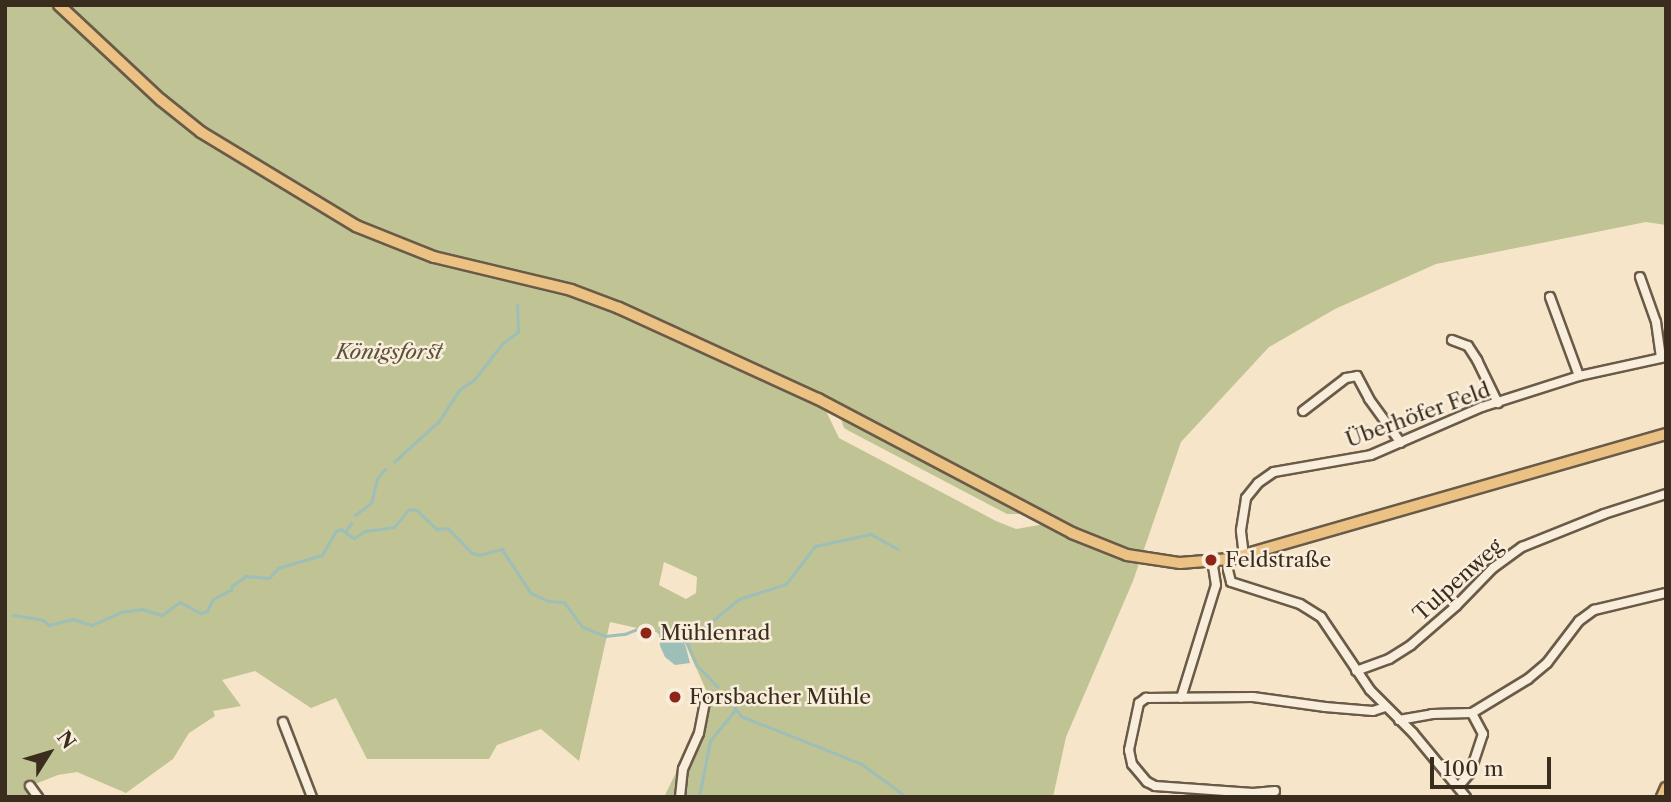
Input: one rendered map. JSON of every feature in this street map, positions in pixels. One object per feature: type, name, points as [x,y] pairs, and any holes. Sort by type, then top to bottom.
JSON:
[{"type":"main road","points":[[59,5],[194,126],[356,226],[434,257],[570,290],[604,302],[818,399],[1088,541],[1127,555],[1180,563],[1244,556],[1666,434]]},
{"type":"main road","points":[[1662,797],[1666,788]]},
{"type":"street","points":[[1640,277],[1656,323],[1663,357]]},
{"type":"street","points":[[1550,297],[1579,376]]},
{"type":"street","points":[[1452,340],[1468,346],[1498,403]]},
{"type":"street","name":"Überhöfer Feld","points":[[1244,556],[1241,530],[1243,508],[1252,489],[1265,477],[1283,468],[1349,460],[1401,443],[1473,411],[1579,376],[1663,357]]},
{"type":"street","points":[[1303,411],[1346,378],[1357,376],[1369,399],[1401,443]]},
{"type":"street","name":"Tulpenweg","points":[[1356,671],[1389,659],[1411,645],[1493,568],[1522,547],[1604,514],[1666,494]]},
{"type":"street","points":[[1230,559],[1231,582]]},
{"type":"street","points":[[1181,698],[1216,585],[1212,561]]},
{"type":"street","points":[[1216,585],[1231,582],[1314,611],[1326,622],[1356,671],[1385,707],[1459,786],[1466,797]]},
{"type":"street","points":[[1399,720],[1432,714],[1472,713],[1528,679],[1547,663],[1579,621],[1594,610],[1666,593]]},
{"type":"street","points":[[1275,791],[1254,793],[1155,786],[1140,776],[1132,764],[1129,750],[1139,703],[1146,698],[1253,696],[1301,705],[1373,711],[1385,707]]},
{"type":"street","points":[[680,797],[682,769],[699,733],[705,702]]},
{"type":"street","points":[[1459,786],[1470,773],[1483,734],[1472,713]]},
{"type":"street","points":[[283,722],[312,797]]},
{"type":"street","points":[[30,786],[38,797]]},
{"type":"green space","name":"Königsforst","points":[[5,5],[1666,5],[1666,225],[1646,222],[1436,264],[1335,309],[1269,347],[1181,442],[1133,581],[1066,737],[1053,797],[664,797],[711,701],[685,643],[673,636],[610,622],[579,761],[541,729],[497,745],[489,759],[367,759],[336,698],[311,708],[255,671],[222,680],[241,706],[213,711],[215,716],[189,733],[173,759],[126,793],[77,772],[58,775],[30,786],[29,797],[5,797]],"holes":[[[824,407],[840,416],[844,428],[851,432],[1007,514],[1027,514],[1045,524],[1016,529],[996,521],[839,438]],[[664,562],[697,577],[696,593],[686,599],[659,585]]]},
{"type":"water","points":[[659,633],[685,644],[690,663],[675,665],[665,657],[660,646]]},
{"type":"waterway","points":[[394,462],[439,421],[459,390],[474,380],[502,344],[518,332],[517,305]]},
{"type":"waterway","points":[[355,515],[371,503],[377,479],[385,469]]},
{"type":"waterway","points":[[13,615],[43,620],[49,625],[73,619],[92,625],[121,612],[142,609],[162,615],[180,602],[201,613],[207,611],[213,599],[231,590],[232,586],[246,576],[269,578],[278,568],[322,555],[336,531],[341,529],[354,538],[365,531],[394,527],[409,509],[417,510],[437,529],[448,528],[471,552],[479,555],[502,549],[531,593],[548,601],[564,602],[583,627],[605,636],[625,634],[645,626]]},
{"type":"waterway","points":[[345,532],[351,523]]},
{"type":"waterway","points":[[687,642],[739,599],[786,584],[815,546],[871,534],[898,549]]},
{"type":"waterway","points":[[659,632],[687,642],[697,665],[718,687]]},
{"type":"waterway","points":[[726,695],[741,716],[862,764],[907,797]]},
{"type":"waterway","points":[[699,797],[710,741],[735,710]]},
{"type":"place","name":"Feldstraße","points":[[1211,560]]},
{"type":"place","name":"Mühlenrad","points":[[646,633]]},
{"type":"place","name":"Forsbacher Mühle","points":[[675,697]]}]
